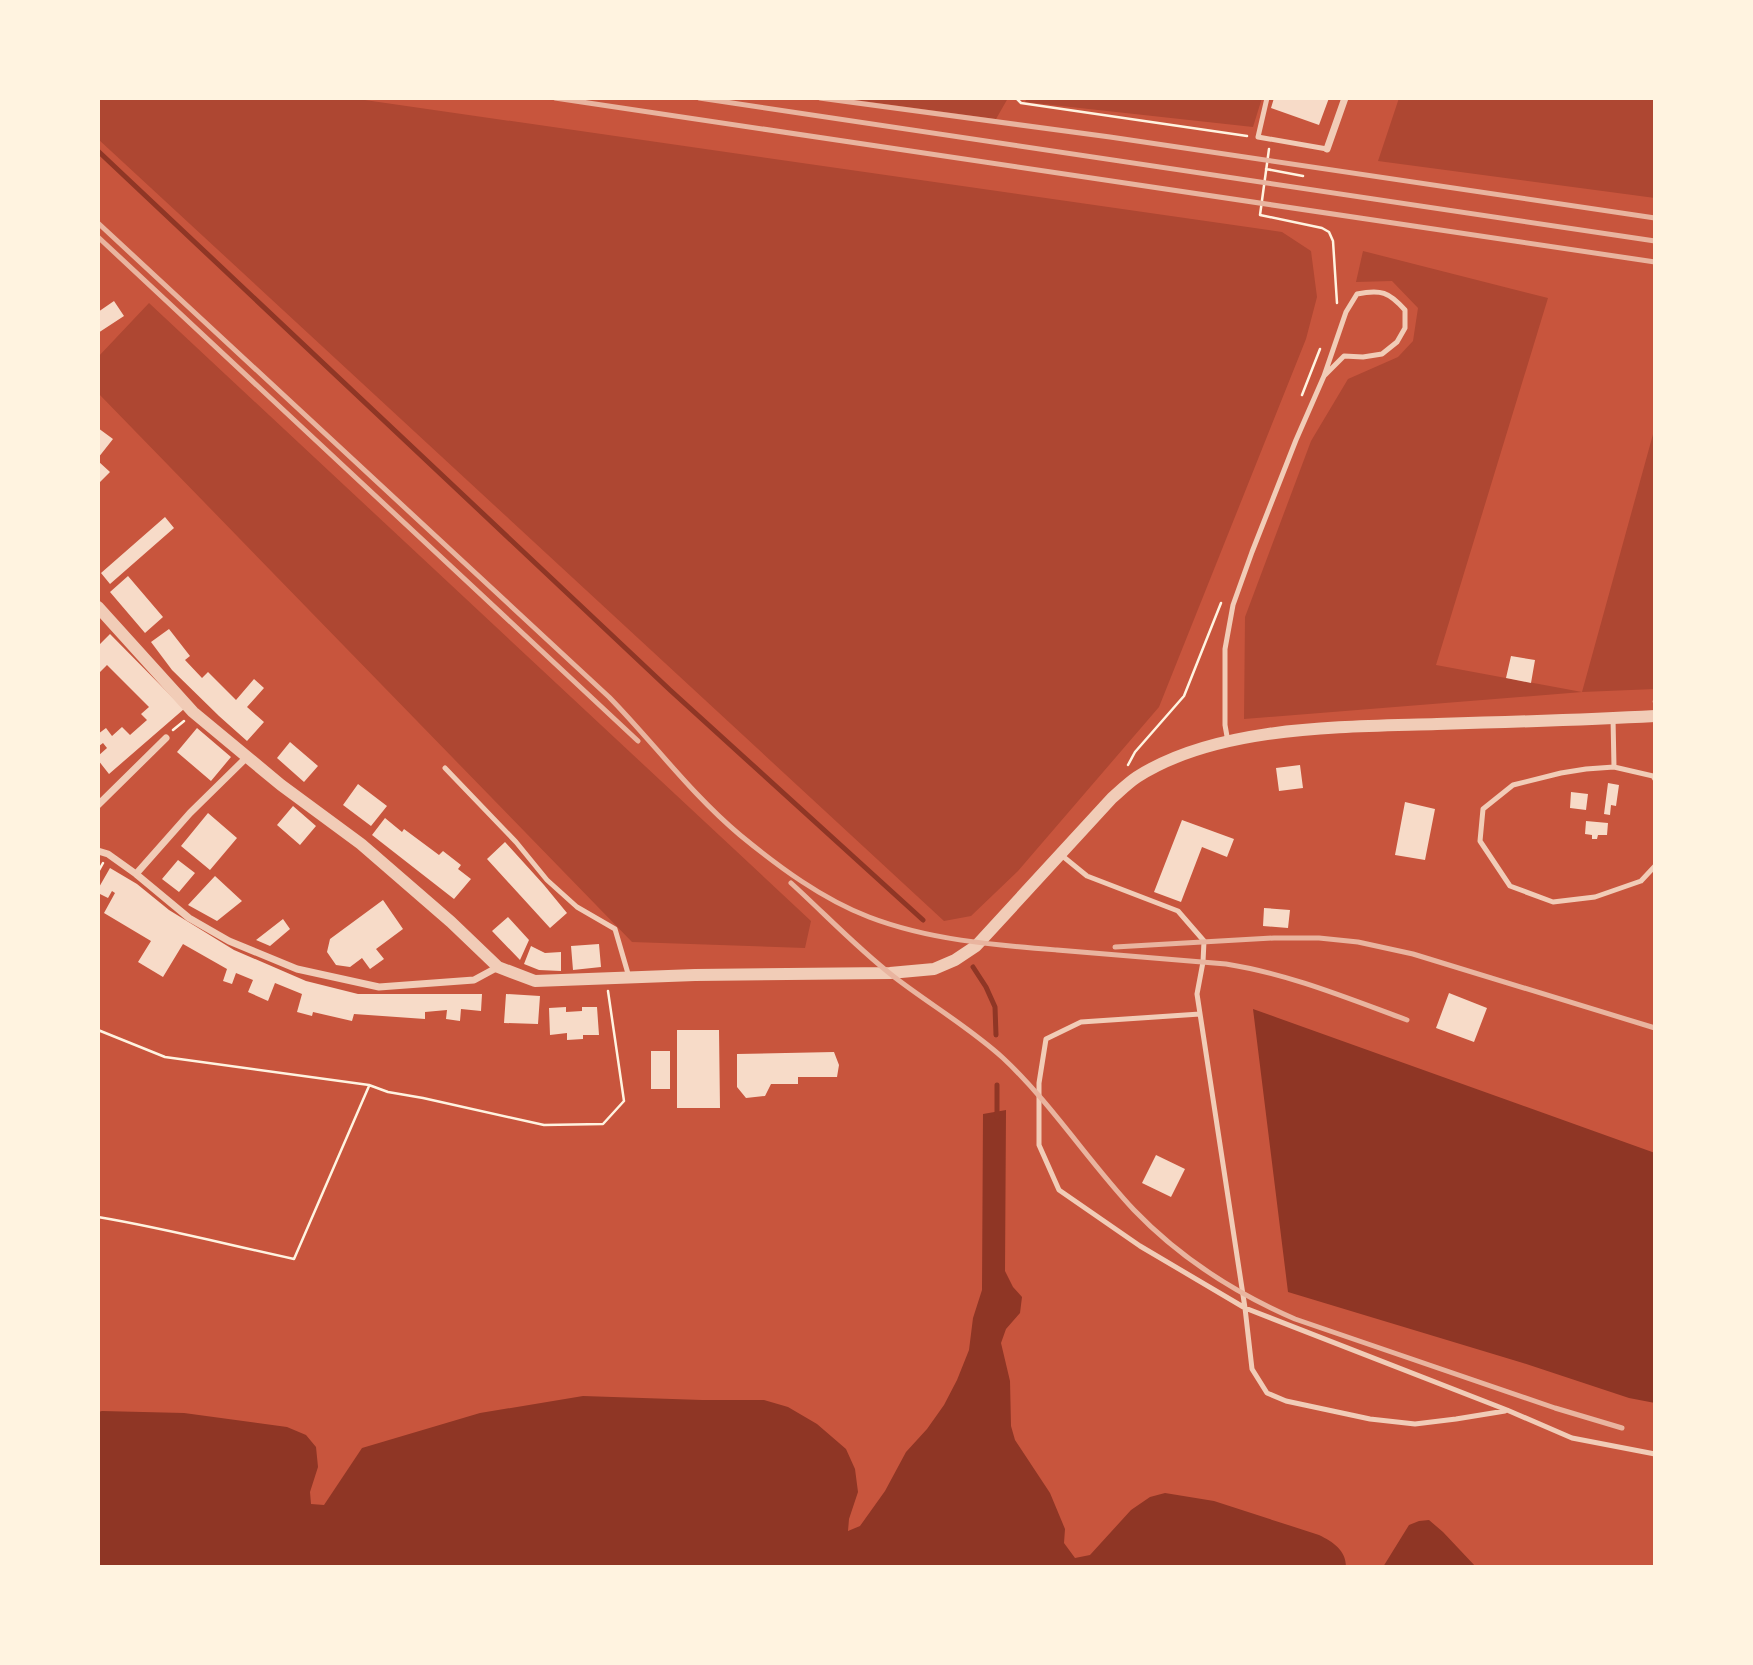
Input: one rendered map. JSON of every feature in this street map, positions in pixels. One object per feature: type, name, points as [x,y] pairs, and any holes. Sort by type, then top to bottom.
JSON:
[{"type":"street","points":[[1327,149],[1345,98]]},
{"type":"street","points":[[98,607],[193,712],[281,785],[361,844],[498,967],[535,981],[890,973],[934,969],[955,960],[976,946],[1112,797],[1158,765],[1193,751],[1273,734],[1323,728],[1655,716]]},
{"type":"street","points":[[98,805],[166,737]]},
{"type":"street","points":[[136,874],[190,813],[247,757]]},
{"type":"street","points":[[98,851],[107,853],[199,924],[229,941],[297,969],[379,987],[474,980],[498,967]]},
{"type":"lane","points":[[1266,98],[1258,137],[1327,149]]},
{"type":"lane","points":[[1228,742],[1225,725],[1225,649],[1233,605],[1252,552],[1324,376],[1346,312],[1357,294],[1374,290],[1393,297],[1405,310],[1405,328],[1397,342],[1382,354],[1344,356],[1324,376]]},
{"type":"lane","points":[[1613,718],[1614,767]]},
{"type":"lane","points":[[1655,779],[1653,776],[1614,767],[1574,771],[1513,785],[1483,809],[1480,841],[1510,886],[1553,902],[1595,897],[1641,881],[1655,866]]},
{"type":"lane","points":[[445,768],[516,842],[547,880],[577,906],[615,929],[629,977]]},
{"type":"lane","points":[[1060,854],[1087,876],[1178,911],[1203,942],[1203,962],[1197,993],[1252,1368],[1267,1392],[1286,1401],[1370,1419],[1415,1424],[1507,1410]]},
{"type":"lane","points":[[1200,1014],[1081,1022],[1046,1039],[1039,1083],[1039,1145],[1059,1190],[1140,1246],[1245,1308],[1572,1438],[1655,1454]]},
{"type":"path","points":[[1016,98],[1021,103],[1258,137]]},
{"type":"path","points":[[1270,146],[1260,215],[1322,228],[1329,232],[1333,241],[1336,271],[1335,310]]},
{"type":"path","points":[[1266,169],[1303,176]]},
{"type":"path","points":[[1298,405],[1322,343]]},
{"type":"path","points":[[1124,775],[1135,752],[1184,696],[1222,602]]},
{"type":"path","points":[[166,737],[193,712]]},
{"type":"path","points":[[98,1030],[165,1057],[369,1086],[544,1125],[603,1124],[624,1101],[606,978]]},
{"type":"path","points":[[98,1217],[157,1227],[294,1259],[369,1086]]},
{"type":"shaded area","points":[[98,98],[351,98],[1282,232],[1311,251],[1317,297],[1306,339],[1159,707],[1018,871],[971,916],[944,921],[98,139]]},
{"type":"shaded area","points":[[841,98],[1008,98],[996,119]]},
{"type":"shaded area","points":[[1027,98],[1262,98],[1253,127],[1025,102]]},
{"type":"shaded area","points":[[1399,98],[1655,98],[1655,198],[1378,161]]},
{"type":"shaded area","points":[[1363,251],[1548,298],[1436,665],[1582,692],[1244,719],[1245,617],[1311,441],[1348,379],[1398,357],[1413,341],[1418,308],[1392,281],[1356,282]]},
{"type":"shaded area","points":[[149,303],[811,921],[805,948],[632,942],[98,393],[98,357]]},
{"type":"shaded area","points":[[1655,427],[1655,689],[1582,692]]},
{"type":"shaded area","points":[[1253,1009],[1655,1153],[1655,1403],[1629,1398],[1288,1292]]},
{"type":"shaded area","points":[[1006,1110],[1005,1271],[1022,1297],[1020,1313],[1006,1329],[1001,1343],[1010,1381],[1011,1426],[1015,1440],[1050,1493],[1065,1529],[1064,1543],[1075,1558],[1090,1555],[1131,1510],[1150,1497],[1165,1493],[1214,1501],[1319,1535],[1341,1551],[1346,1567],[98,1567],[98,1412],[102,1411],[184,1413],[287,1427],[306,1435],[316,1447],[318,1467],[310,1492],[311,1504],[324,1505],[362,1448],[480,1413],[583,1396],[764,1400],[788,1407],[817,1424],[846,1449],[855,1469],[858,1492],[848,1531],[860,1526],[885,1491],[906,1452],[944,1405],[969,1350],[973,1318],[982,1290],[983,1114]]},
{"type":"shaded area","points":[[1429,1520],[1476,1567],[1383,1567],[1409,1525]]},
{"type":"building","points":[[1274,98],[1329,98],[1319,125],[1271,108]]},
{"type":"building","points":[[114,301],[124,316],[98,333],[98,312]]},
{"type":"building","points":[[98,428],[113,439],[98,458]]},
{"type":"building","points":[[98,461],[110,472],[98,484]]},
{"type":"building","points":[[165,517],[174,528],[110,584],[101,573]]},
{"type":"building","points":[[128,576],[163,617],[145,633],[110,592]]},
{"type":"building","points":[[169,629],[190,656],[185,660],[202,678],[208,672],[236,700],[254,679],[264,688],[247,707],[264,722],[247,741],[172,670],[151,642]]},
{"type":"building","points":[[110,634],[184,709],[109,774],[98,760],[98,756],[107,748],[103,743],[99,746],[98,734],[106,728],[112,736],[122,727],[130,735],[147,720],[141,714],[149,707],[107,665],[98,674],[98,646]]},
{"type":"building","points":[[1511,656],[1535,660],[1531,683],[1506,678]]},
{"type":"building","points":[[197,728],[231,757],[211,781],[177,752]]},
{"type":"building","points":[[290,742],[318,766],[304,782],[277,758]]},
{"type":"building","points":[[1300,765],[1303,788],[1279,791],[1276,768]]},
{"type":"building","points":[[1608,783],[1619,785],[1616,806],[1611,805],[1610,815],[1604,814]]},
{"type":"building","points":[[358,784],[387,806],[371,826],[343,805]]},
{"type":"building","points":[[1571,792],[1588,794],[1586,810],[1570,808]]},
{"type":"building","points":[[1405,802],[1435,809],[1425,860],[1395,855]]},
{"type":"building","points":[[293,806],[316,826],[300,845],[277,825]]},
{"type":"building","points":[[208,813],[237,838],[210,870],[181,846]]},
{"type":"building","points":[[385,818],[439,855],[443,851],[461,865],[458,869],[471,879],[454,899],[372,835]]},
{"type":"building","points":[[1182,820],[1234,839],[1227,857],[1202,847],[1181,902],[1154,892]]},
{"type":"building","points":[[1586,821],[1608,823],[1607,835],[1598,835],[1597,839],[1592,839],[1592,835],[1585,834]]},
{"type":"building","points":[[505,842],[567,913],[550,928],[487,859]]},
{"type":"building","points":[[178,860],[195,873],[179,892],[162,879]]},
{"type":"building","points":[[110,868],[137,884],[169,910],[234,950],[306,981],[358,994],[482,994],[481,1011],[461,1009],[460,1021],[446,1019],[447,1010],[425,1012],[425,1019],[354,1014],[352,1021],[313,1012],[312,1016],[297,1012],[302,994],[275,983],[268,1001],[248,992],[253,980],[236,973],[232,984],[223,981],[227,969],[183,944],[163,977],[138,962],[151,941],[104,913],[115,893],[112,891],[108,898],[98,893],[98,889]]},
{"type":"building","points":[[215,876],[242,901],[217,921],[188,905]]},
{"type":"building","points":[[383,900],[403,929],[376,949],[384,959],[370,969],[362,958],[350,967],[336,965],[327,952],[330,939]]},
{"type":"building","points":[[1264,908],[1290,910],[1288,928],[1263,926]]},
{"type":"building","points":[[508,917],[529,940],[520,960],[492,931]]},
{"type":"building","points":[[283,919],[290,929],[270,946],[256,940]]},
{"type":"building","points":[[599,944],[601,967],[573,970],[571,946]]},
{"type":"building","points":[[531,946],[545,953],[561,952],[561,971],[539,970],[524,964]]},
{"type":"building","points":[[1449,993],[1487,1008],[1474,1042],[1436,1028]]},
{"type":"building","points":[[506,994],[540,996],[538,1024],[504,1023]]},
{"type":"building","points":[[566,1007],[566,1012],[582,1011],[582,1007],[597,1007],[599,1035],[583,1035],[583,1039],[567,1040],[567,1033],[550,1035],[549,1008]]},
{"type":"building","points":[[677,1030],[719,1030],[720,1108],[677,1108]]},
{"type":"building","points":[[651,1051],[670,1051],[670,1089],[651,1089]]},
{"type":"building","points":[[834,1052],[839,1065],[837,1077],[798,1077],[798,1084],[771,1084],[765,1096],[746,1098],[737,1087],[737,1054]]},
{"type":"building","points":[[1156,1155],[1185,1169],[1171,1197],[1142,1183]]},
{"type":"waterway","points":[[98,151],[670,690],[923,920]]},
{"type":"waterway","points":[[973,967],[995,1007],[996,1035]]},
{"type":"waterway","points":[[997,1085],[997,1117]]},
{"type":"railway","points":[[555,98],[1655,262]]},
{"type":"railway","points":[[699,98],[1655,241]]},
{"type":"railway","points":[[820,98],[1110,137],[1655,218]]},
{"type":"railway","points":[[98,223],[609,697],[722,819],[770,859],[818,892],[869,917],[938,936],[1009,946],[1249,968],[1295,980],[1407,1020]]},
{"type":"railway","points":[[98,237],[638,741]]},
{"type":"railway","points":[[791,883],[880,965],[1003,1058],[1038,1094],[1134,1210],[1170,1244],[1209,1273],[1251,1298],[1295,1319],[1555,1408],[1622,1428]]},
{"type":"railway","points":[[1115,947],[1274,938],[1319,938],[1358,942],[1413,954],[1655,1028]]}]
